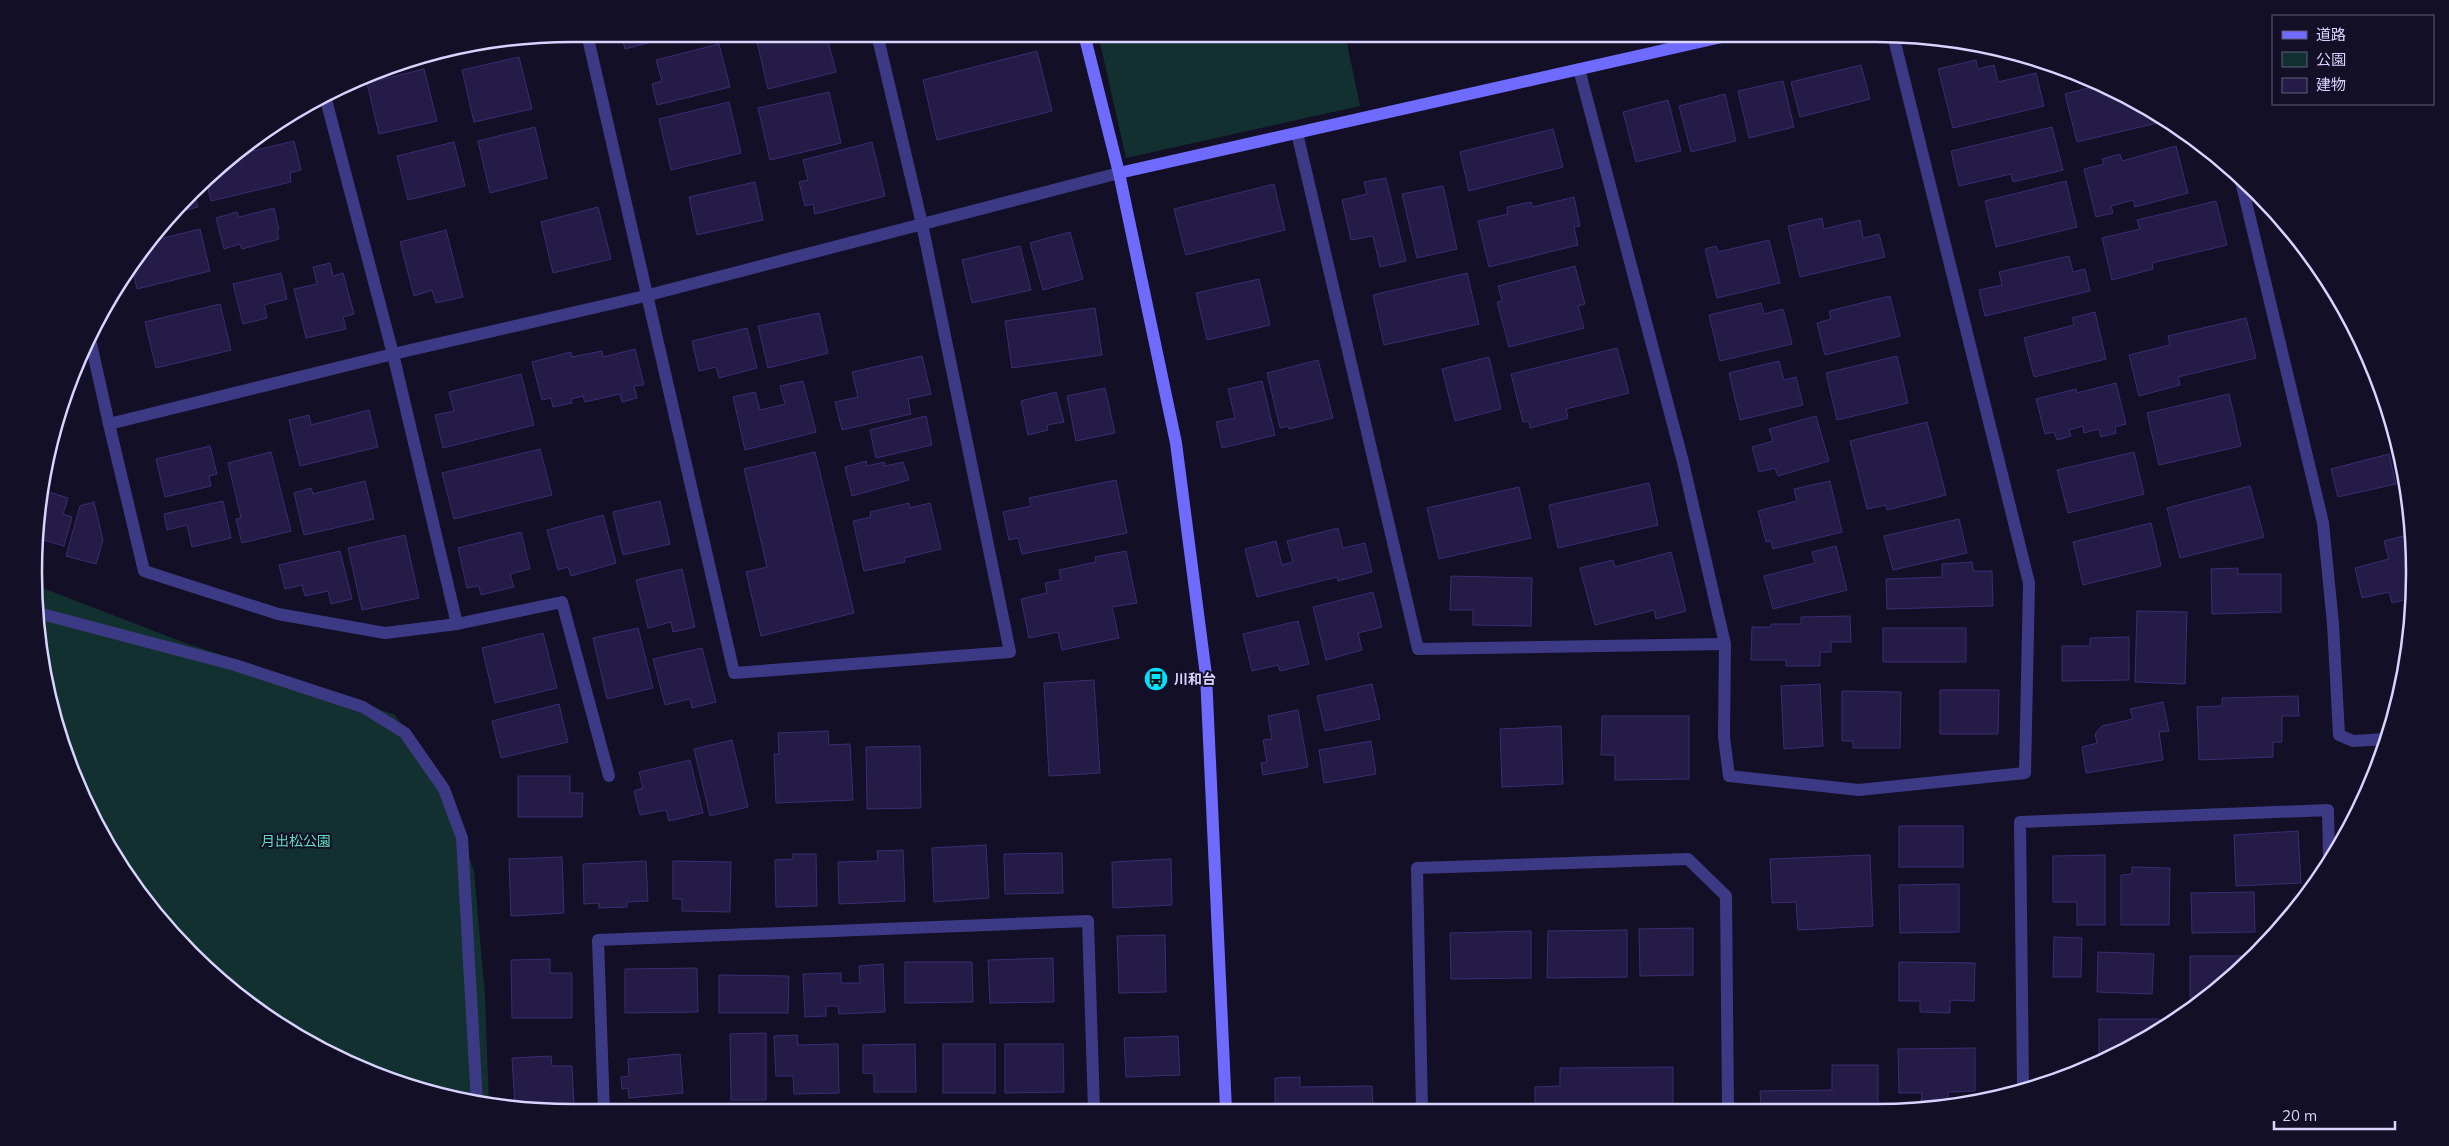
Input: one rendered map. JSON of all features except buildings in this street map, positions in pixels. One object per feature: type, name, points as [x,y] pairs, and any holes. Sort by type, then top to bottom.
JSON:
[{"type":"street","points":[[589,42],[645,296],[734,673],[1010,652],[922,224],[879,42]]},
{"type":"street","points":[[1086,42],[1119,173],[1176,443],[1206,676],[1226,1104]]},
{"type":"street","points":[[109,424],[393,354],[645,296],[1119,173],[1700,42]]},
{"type":"street","points":[[1580,69],[1683,462],[1725,644],[1724,736],[1729,776],[1858,790],[2024,773],[2029,583],[1895,43]]},
{"type":"street","points":[[327,103],[393,354],[457,624]]},
{"type":"street","points":[[1297,133],[1418,649],[1725,644]]},
{"type":"street","points":[[2243,191],[2322,523],[2333,624],[2339,735],[2353,742],[2379,740]]},
{"type":"street","points":[[92,349],[144,571],[278,614],[385,633],[457,624],[562,602],[609,776]]},
{"type":"street","points":[[45,615],[235,665],[363,708],[405,733],[444,789],[462,838],[476,1094]]},
{"type":"street","points":[[2023,1082],[2020,822],[2328,810],[2329,848]]},
{"type":"street","points":[[1422,1104],[1417,868],[1688,859],[1726,896],[1728,1104]]},
{"type":"street","points":[[604,1104],[598,940],[1088,921],[1094,1104]]},
{"type":"green space","points":[[1100,42],[1347,42],[1360,106],[1126,158]]},
{"type":"green space","name":"月出松公園","points":[[43,588],[185,643],[308,683],[395,715],[444,789],[474,871],[485,996],[489,1096],[436,1085],[402,1075],[338,1049],[278,1014],[223,972],[174,923],[152,896],[132,868],[97,808],[71,744],[61,710],[47,642]]},
{"type":"place","name":"川和台","points":[[1156,679]]}]
